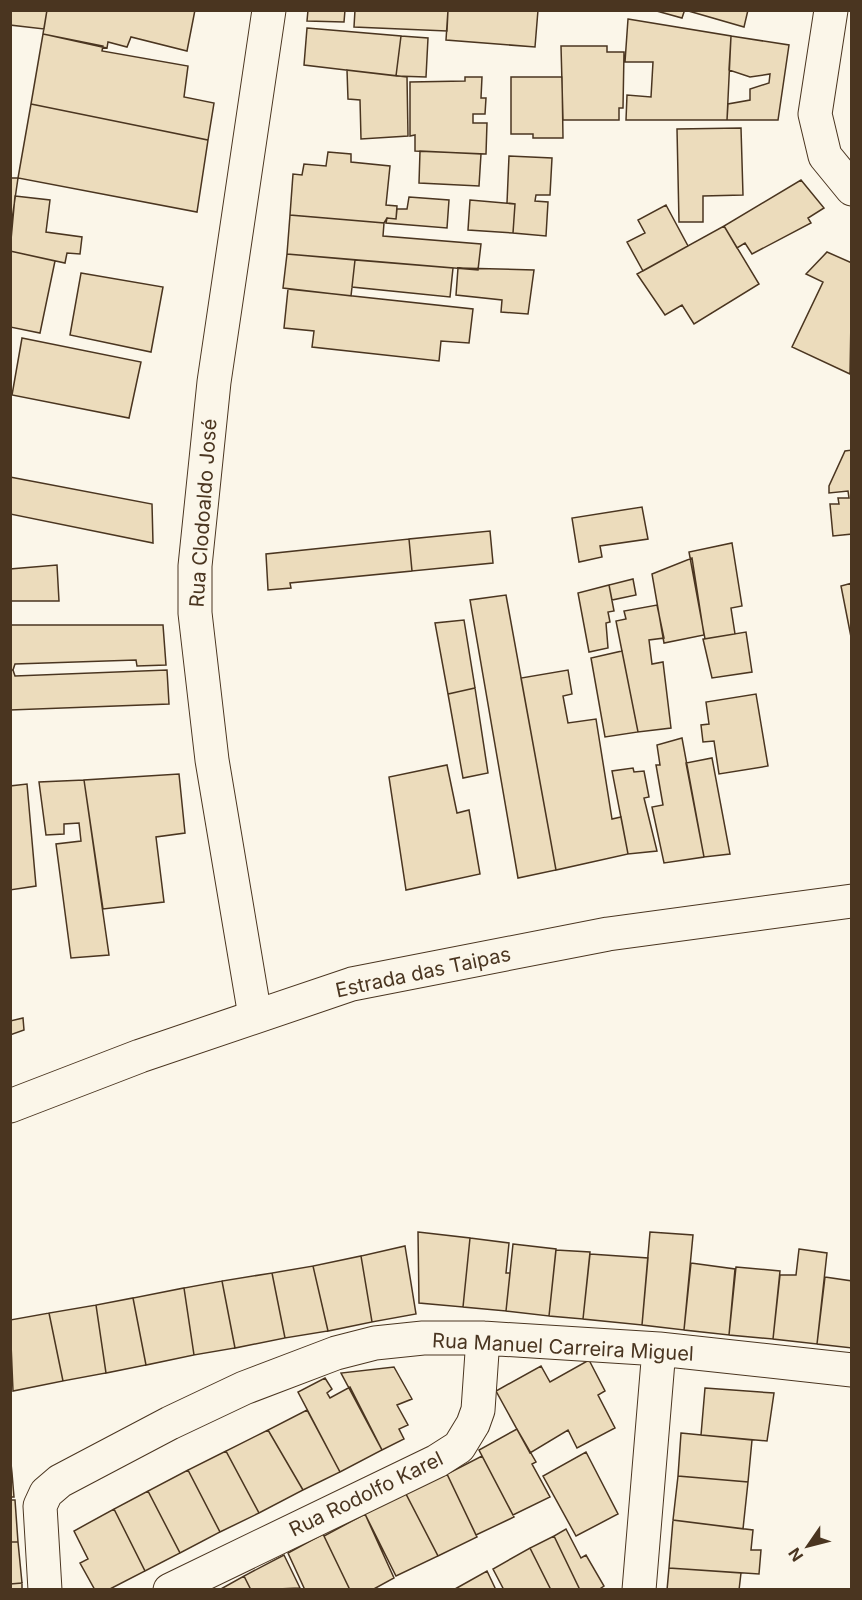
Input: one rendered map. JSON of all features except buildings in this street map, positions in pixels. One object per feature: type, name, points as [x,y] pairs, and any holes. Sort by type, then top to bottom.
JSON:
[{"type":"street","name":"Rua Clodoaldo José","points":[[255,1016],[212,760],[195,614],[195,566],[213,382],[269,10]]},
{"type":"street","points":[[831,10],[815,114],[825,156],[852,189]]},
{"type":"street","name":"Estrada das Taipas","points":[[10,1106],[255,1016],[352,984],[596,936],[852,901]]},
{"type":"street","name":"Rua Manuel Carreira Miguel","points":[[45,1590],[40,1506],[45,1493],[60,1481],[104,1456],[244,1388],[336,1353],[375,1342],[423,1338],[483,1338],[659,1349],[852,1370]]},
{"type":"street","name":"Rua Rodolfo Karel","points":[[170,1590],[437,1461],[459,1447],[478,1410],[483,1338]]},
{"type":"street","points":[[639,1590],[659,1349]]}]
